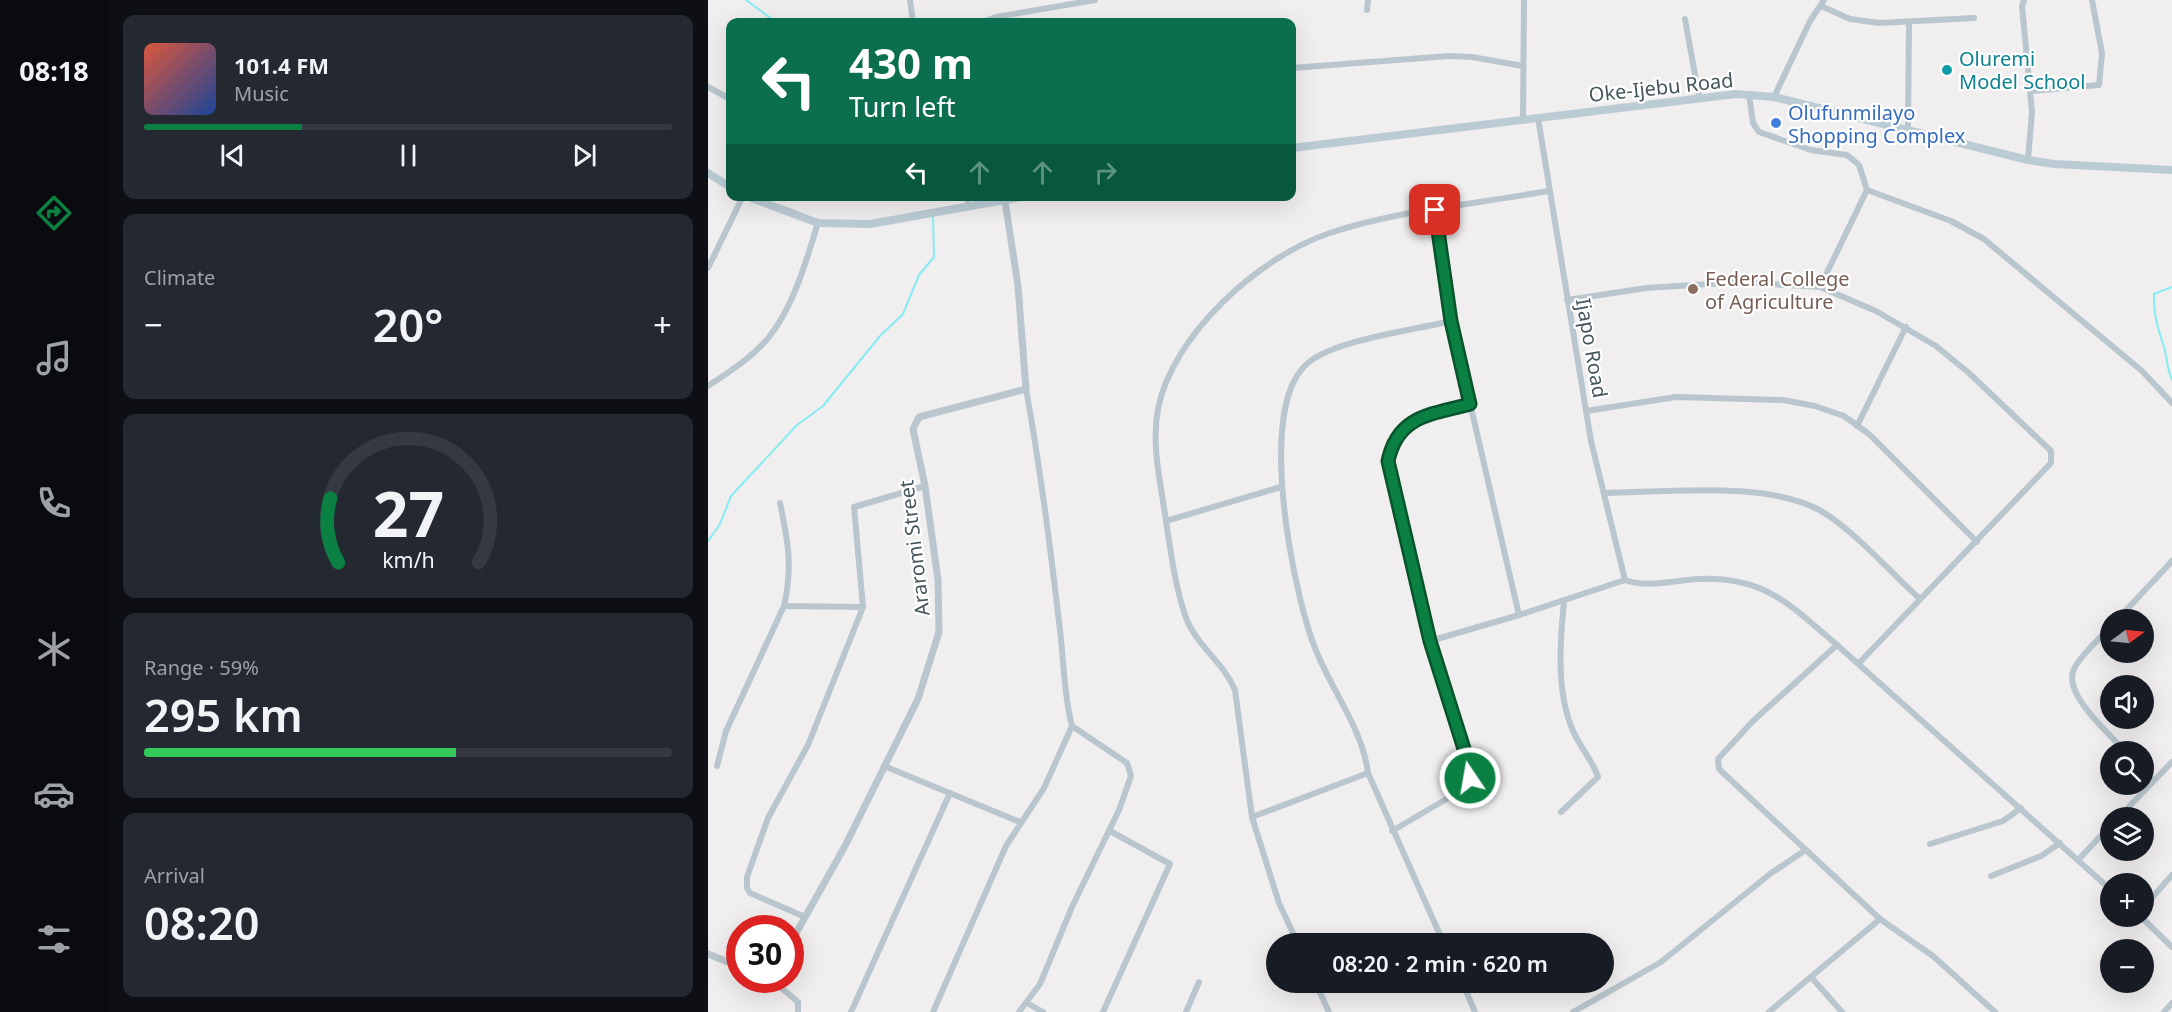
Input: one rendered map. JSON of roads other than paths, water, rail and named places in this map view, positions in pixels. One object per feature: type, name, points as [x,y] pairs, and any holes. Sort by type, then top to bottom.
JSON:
[{"type":"main road","name":"Oke-Ijebu Road","points":[[1296,148],[1523,121],[1699,97],[1749,94],[1774,97],[2028,160],[2054,164],[2172,170]]},
{"type":"main road","points":[[708,173],[726,185]]},
{"type":"main road","points":[[757,201],[818,224],[870,224],[1005,201]]},
{"type":"street","points":[[910,0],[912,18]]},
{"type":"street","points":[[993,18],[1095,0]]},
{"type":"street","points":[[1367,10],[1368,0]]},
{"type":"street","points":[[1523,121],[1524,0]]},
{"type":"street","points":[[2024,0],[2024,27],[2031,92],[2028,160]]},
{"type":"street","points":[[2031,92],[2099,85],[2102,52],[2092,0]]},
{"type":"street","points":[[1774,97],[1805,32],[1823,3],[1864,22],[1909,23],[1974,18]]},
{"type":"street","points":[[1685,19],[1699,97]]},
{"type":"street","points":[[1908,130],[1909,23]]},
{"type":"street","points":[[1296,68],[1449,56],[1472,57],[1523,66]]},
{"type":"street","points":[[709,90],[726,97]]},
{"type":"street","points":[[1749,94],[1753,123],[1760,132],[1811,150],[1847,155],[1859,165],[1867,190],[1820,287]]},
{"type":"street","name":"Ijapo Road","points":[[1538,118],[1548,191],[1586,411],[1625,580]]},
{"type":"street","points":[[1867,190],[1951,221],[1984,239],[2142,371],[2172,403]]},
{"type":"street","points":[[1293,933],[1279,903],[1252,817],[1235,690],[1230,678],[1192,633],[1185,616],[1156,456],[1158,408],[1171,371],[1205,323],[1258,270],[1304,243],[1330,233],[1376,221],[1548,191]]},
{"type":"street","points":[[708,268],[742,201]]},
{"type":"street","points":[[968,201],[969,207]]},
{"type":"street","points":[[933,1012],[1006,846],[1044,788],[1072,726],[1067,707],[1062,646],[1043,498],[1026,389],[1017,286],[1005,201]]},
{"type":"street","points":[[1435,210],[1451,321],[1519,615]]},
{"type":"street","points":[[708,386],[744,362],[768,338],[786,312],[818,224]]},
{"type":"street","points":[[1567,300],[1646,288],[1740,282],[1820,287],[1906,327],[1936,345],[1969,373],[2053,456],[2051,463],[1977,542],[1859,663]]},
{"type":"street","points":[[1439,933],[1368,773],[1363,747],[1312,640],[1300,601],[1281,487],[1282,433],[1286,403],[1295,375],[1309,362],[1348,345],[1451,321]]},
{"type":"street","points":[[1857,426],[1906,327]]},
{"type":"street","name":"Araromi Street","points":[[804,920],[845,846],[918,699],[939,632],[938,579],[925,486],[913,429],[919,417],[1026,389]]},
{"type":"street","points":[[1586,411],[1676,397],[1784,400],[1815,406],[1844,416],[1869,434],[1977,542]]},
{"type":"street","points":[[1392,831],[1461,791],[1470,778],[1471,771],[1430,641],[1388,461],[1392,443],[1399,432],[1411,423],[1470,404]]},
{"type":"street","points":[[806,917],[750,893],[746,882],[768,818],[808,745],[863,607],[854,507],[925,486]]},
{"type":"street","points":[[1166,521],[1281,487]]},
{"type":"street","points":[[1604,493],[1729,491],[1786,498],[1811,506],[1830,516],[1920,599]]},
{"type":"street","points":[[717,766],[726,731],[784,606],[790,580],[790,561],[780,503]]},
{"type":"street","points":[[2127,609],[2172,561]]},
{"type":"street","points":[[1430,641],[1564,601],[1625,580],[1640,584],[1717,579],[1751,583],[1797,610],[2100,879]]},
{"type":"street","points":[[1561,812],[1598,777],[1573,731],[1568,714],[1560,638],[1564,601]]},
{"type":"street","points":[[784,606],[863,607]]},
{"type":"street","points":[[2100,638],[2074,668],[2071,678],[2076,696],[2116,741]]},
{"type":"street","points":[[1837,645],[1754,721],[1718,763],[1724,776],[1880,919],[1933,956],[1995,1012]]},
{"type":"street","points":[[1019,1012],[1040,984],[1072,907],[1110,831],[1131,776],[1130,769],[1120,758],[1072,726]]},
{"type":"street","points":[[2154,780],[2172,762]]},
{"type":"street","points":[[884,766],[1020,822]]},
{"type":"street","points":[[1252,817],[1368,773]]},
{"type":"street","points":[[851,1012],[950,793]]},
{"type":"street","points":[[2128,807],[2140,795]]},
{"type":"street","points":[[1930,844],[2003,821],[2021,808]]},
{"type":"street","points":[[1103,1012],[1170,864],[1110,831]]},
{"type":"street","points":[[2079,859],[2100,837]]},
{"type":"street","points":[[1991,876],[2041,856],[2061,843]]},
{"type":"street","points":[[1573,1012],[1661,962],[1770,874],[1804,850]]},
{"type":"street","points":[[2154,896],[2172,875]]},
{"type":"street","points":[[1769,1012],[1880,919]]},
{"type":"street","points":[[2152,927],[2172,946]]},
{"type":"street","points":[[708,954],[726,961]]},
{"type":"street","points":[[1810,977],[1842,1012]]},
{"type":"street","points":[[1186,1012],[1199,982]]},
{"type":"street","points":[[787,993],[798,1002],[798,1012]]},
{"type":"street","points":[[1320,993],[1329,1012]]},
{"type":"street","points":[[1467,993],[1475,1012]]},
{"type":"street","points":[[2164,1012],[2172,1003]]},
{"type":"street","points":[[1027,1004],[1043,1012]]},
{"type":"waterway","points":[[746,0],[771,18]]},
{"type":"waterway","points":[[708,541],[720,524],[731,496],[797,425],[823,406],[880,336],[903,314],[919,275],[934,257],[933,216]]},
{"type":"waterway","points":[[2172,287],[2154,294],[2156,321],[2172,380]]},
{"type":"place","name":"Oluremi Model School","points":[[1947,70]]},
{"type":"place","name":"Olufunmilayo Shopping Complex","points":[[1776,123]]},
{"type":"place","name":"Federal College of Agriculture","points":[[1693,289]]}]
